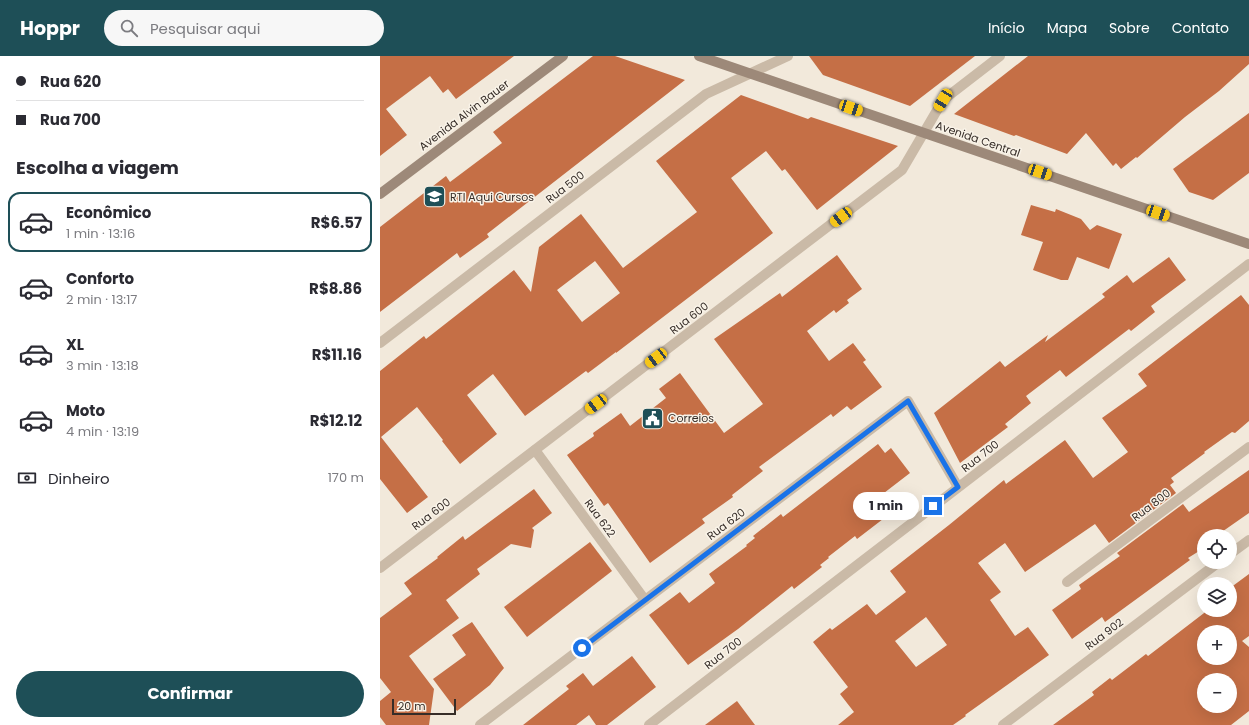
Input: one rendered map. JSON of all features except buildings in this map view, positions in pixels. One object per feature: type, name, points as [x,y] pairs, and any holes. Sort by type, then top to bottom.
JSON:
[{"type":"main road","name":"Avenida Alvin Bauer","points":[[380,194],[562,56]]},
{"type":"main road","name":"Avenida Central","points":[[699,56],[1249,244]]},
{"type":"street","name":"Rua 500","points":[[380,343],[706,94],[788,56]]},
{"type":"street","name":"Rua 600","points":[[380,568],[902,170],[943,100],[1000,56]]},
{"type":"street","name":"Rua 700","points":[[649,725],[1249,264]]},
{"type":"street","name":"Rua 620","points":[[480,725],[908,401],[958,487]]},
{"type":"street","name":"Rua 800","points":[[1067,582],[1249,447]]},
{"type":"street","name":"Rua 622","points":[[535,450],[645,600]]},
{"type":"street","points":[[1237,549],[1249,540]]},
{"type":"street","name":"Rua 902","points":[[1003,725],[1210,569]]},
{"type":"place","name":"RTI Aqui Cursos","points":[[434,197]]},
{"type":"place","name":"Correios","points":[[652,418]]},
{"type":"route","points":[[582,648],[908,401],[958,487],[933,506]]}]
